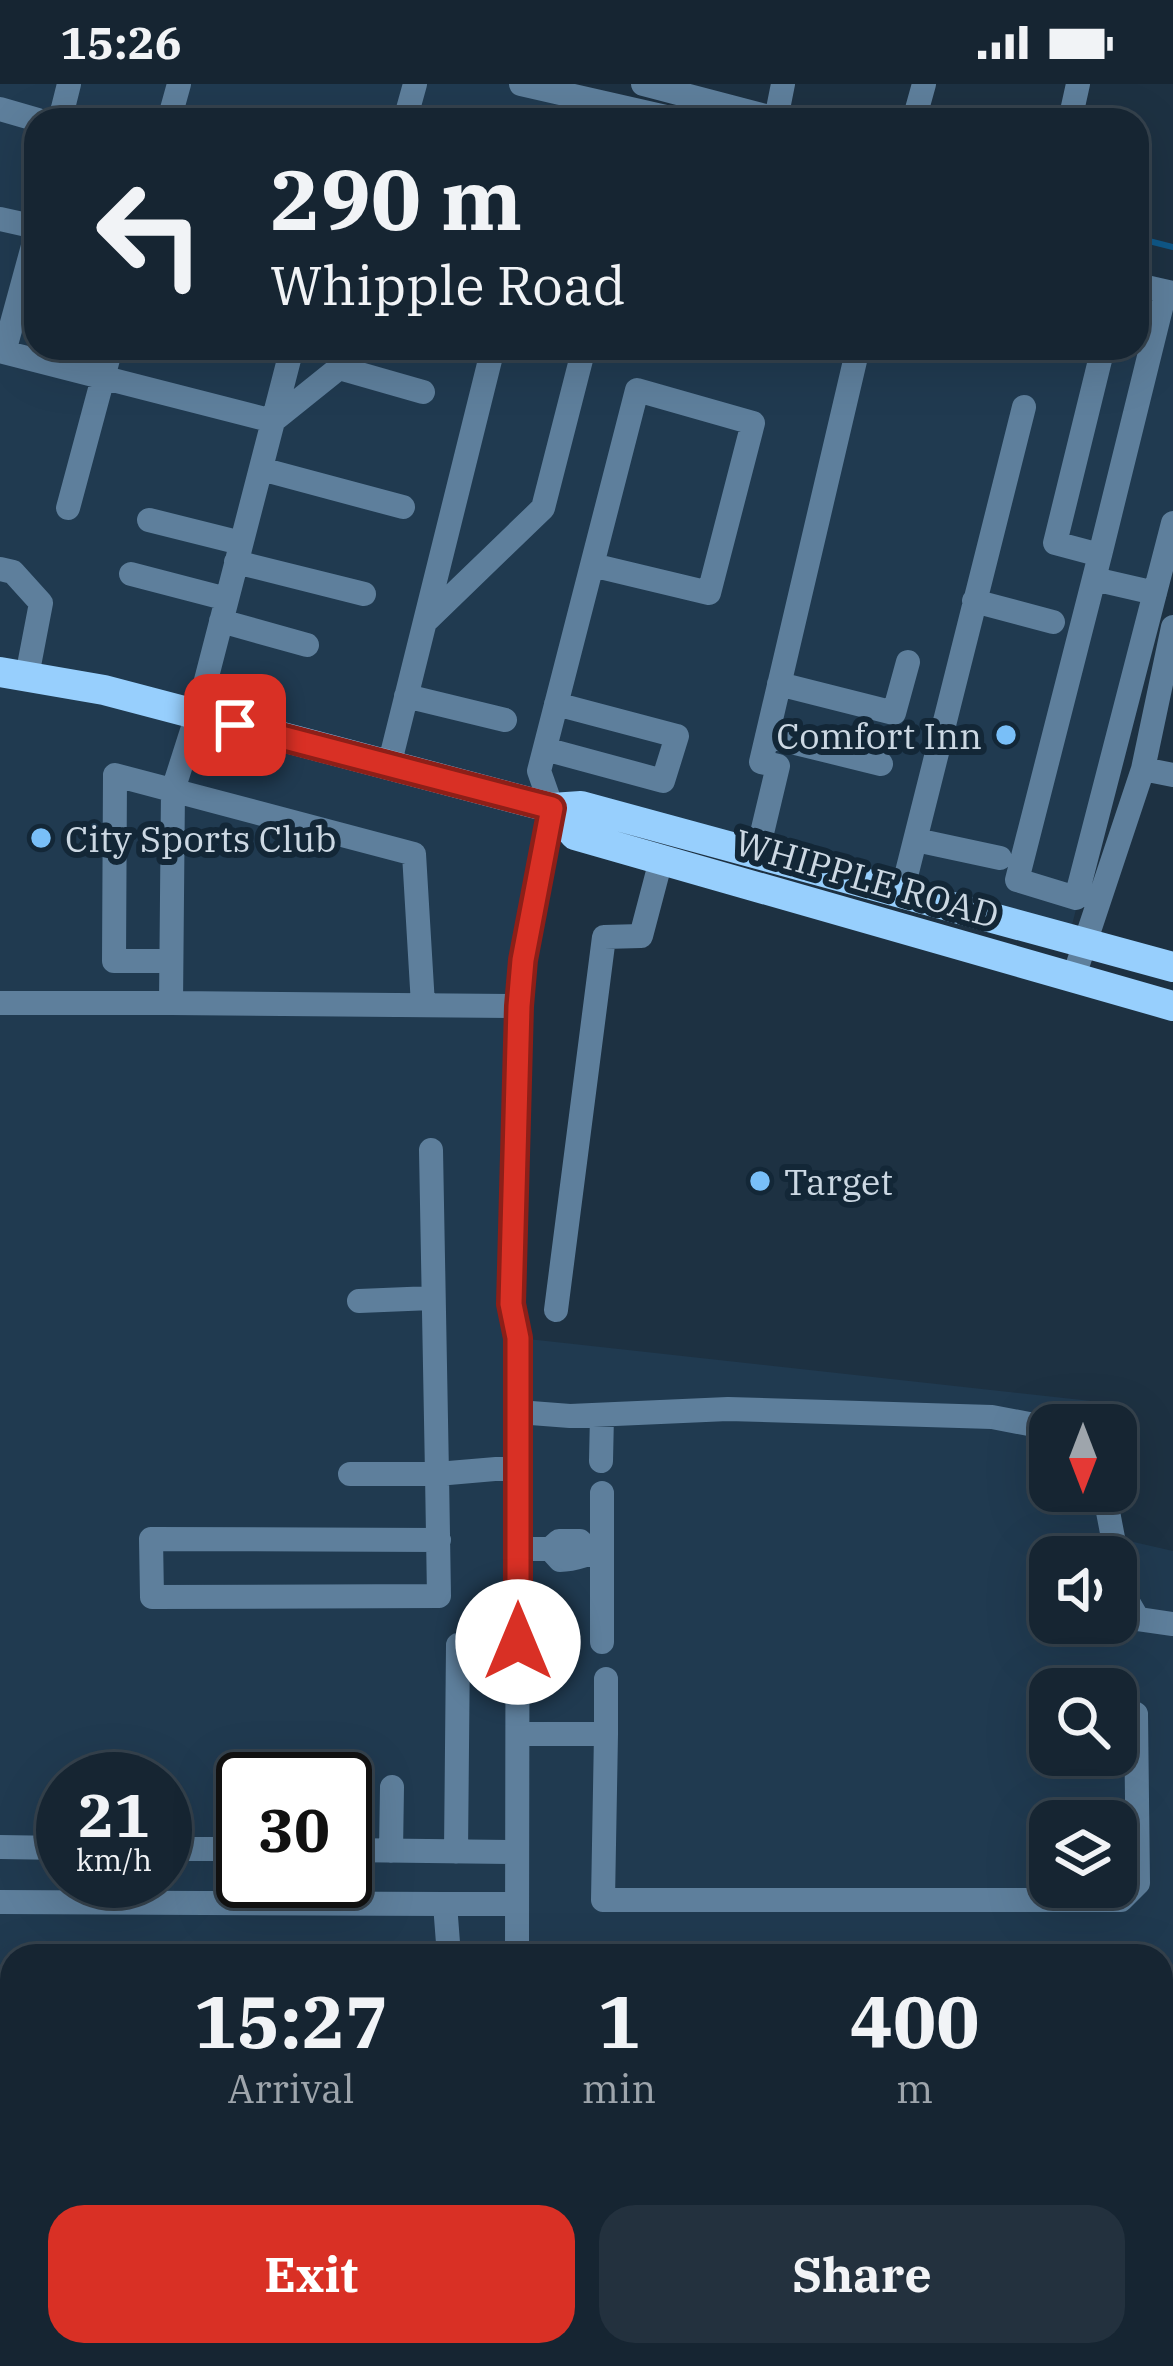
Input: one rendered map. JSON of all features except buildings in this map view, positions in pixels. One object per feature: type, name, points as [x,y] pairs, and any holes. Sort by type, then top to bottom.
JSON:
[{"type":"main road","name":"WHIPPLE ROAD","points":[[14,674],[104,690],[552,808],[581,806],[1173,967]]},
{"type":"main road","name":"WHIPPLE ROAD","points":[[552,808],[574,835],[1173,1006]]},
{"type":"street","points":[[521,84],[626,108]]},
{"type":"street","points":[[643,84],[736,108]]},
{"type":"street","points":[[2,352],[24,274]]},
{"type":"street","points":[[1169,292],[1017,880],[1076,898],[1173,523]]},
{"type":"street","points":[[33,360],[273,421]]},
{"type":"street","points":[[68,508],[108,360]]},
{"type":"street","points":[[171,1003],[172,790],[197,715],[289,360]]},
{"type":"street","points":[[389,766],[490,360]]},
{"type":"street","points":[[424,623],[543,508],[581,360]]},
{"type":"street","points":[[757,854],[778,766],[761,761],[855,360]]},
{"type":"street","points":[[1100,360],[1055,543],[1155,592]]},
{"type":"street","points":[[273,421],[339,368],[423,392]]},
{"type":"street","points":[[517,1944],[518,1338],[511,1304],[519,1006],[523,960],[552,808],[538,772],[637,390],[753,423],[709,592],[592,565]]},
{"type":"street","points":[[902,892],[1024,407]]},
{"type":"street","points":[[261,469],[404,507]]},
{"type":"street","points":[[148,520],[364,593]]},
{"type":"street","points":[[0,569],[13,572],[41,604],[14,674]]},
{"type":"street","points":[[131,574],[307,645]]},
{"type":"street","points":[[974,601],[1053,622]]},
{"type":"street","points":[[1073,979],[1143,769],[1173,627]]},
{"type":"street","points":[[779,684],[894,713],[908,662]]},
{"type":"street","points":[[406,697],[506,720]]},
{"type":"street","points":[[545,749],[663,781],[677,736],[556,704]]},
{"type":"street","points":[[767,736],[880,764]]},
{"type":"street","points":[[1143,769],[1173,775]]},
{"type":"street","points":[[171,961],[114,961],[115,775],[414,854],[423,1005]]},
{"type":"street","points":[[916,840],[1000,858]]},
{"type":"street","points":[[556,1310],[604,937],[641,936],[661,860]]},
{"type":"street","points":[[1041,931],[1052,891]]},
{"type":"street","points":[[0,1003],[519,1006]]},
{"type":"street","points":[[431,1150],[440,1540],[439,1596],[152,1597],[151,1539],[440,1540]]},
{"type":"street","points":[[359,1301],[432,1298]]},
{"type":"street","points":[[518,1412],[728,1408],[992,1417],[1029,1424]]},
{"type":"street","points":[[601,1461],[602,1414]]},
{"type":"street","points":[[350,1474],[518,1467]]},
{"type":"street","points":[[602,1493],[597,1552],[602,1642]]},
{"type":"street","points":[[1108,1512],[1124,1595],[1138,1619],[1173,1624]]},
{"type":"street","points":[[518,1549],[550,1549],[560,1559],[579,1560],[597,1552]]},
{"type":"street","points":[[456,1852],[458,1645]]},
{"type":"street","points":[[606,1679],[603,1900],[1121,1900],[1138,1883],[1137,1776]]},
{"type":"street","points":[[518,1734],[606,1734]]},
{"type":"street","points":[[391,1851],[392,1787]]},
{"type":"street","points":[[0,1847],[36,1847]]},
{"type":"street","points":[[372,1851],[517,1852]]},
{"type":"street","points":[[0,1902],[216,1901]]},
{"type":"street","points":[[372,1902],[517,1904]]},
{"type":"street","points":[[445,1904],[448,1944]]},
{"type":"shaded area","points":[[0,84],[521,84],[626,108],[24,108],[24,360],[1149,360],[1149,275],[1173,281],[1173,526],[1069,937],[552,808],[523,960],[519,1338],[1091,1401],[1029,1404],[1029,1512],[1111,1512],[1116,1536],[1029,1536],[1029,1644],[1137,1644],[1137,1543],[1173,1551],[1173,1944],[0,1944]]},
{"type":"waterway","points":[[1149,241],[1173,247]]},
{"type":"place","name":"Comfort Inn","points":[[1006,735]]},
{"type":"place","name":"City Sports Club","points":[[41,838]]},
{"type":"place","name":"Target","points":[[760,1181]]},
{"type":"route","points":[[235,725],[552,808],[523,960],[519,1006],[511,1304],[518,1338],[518,1642]]}]
